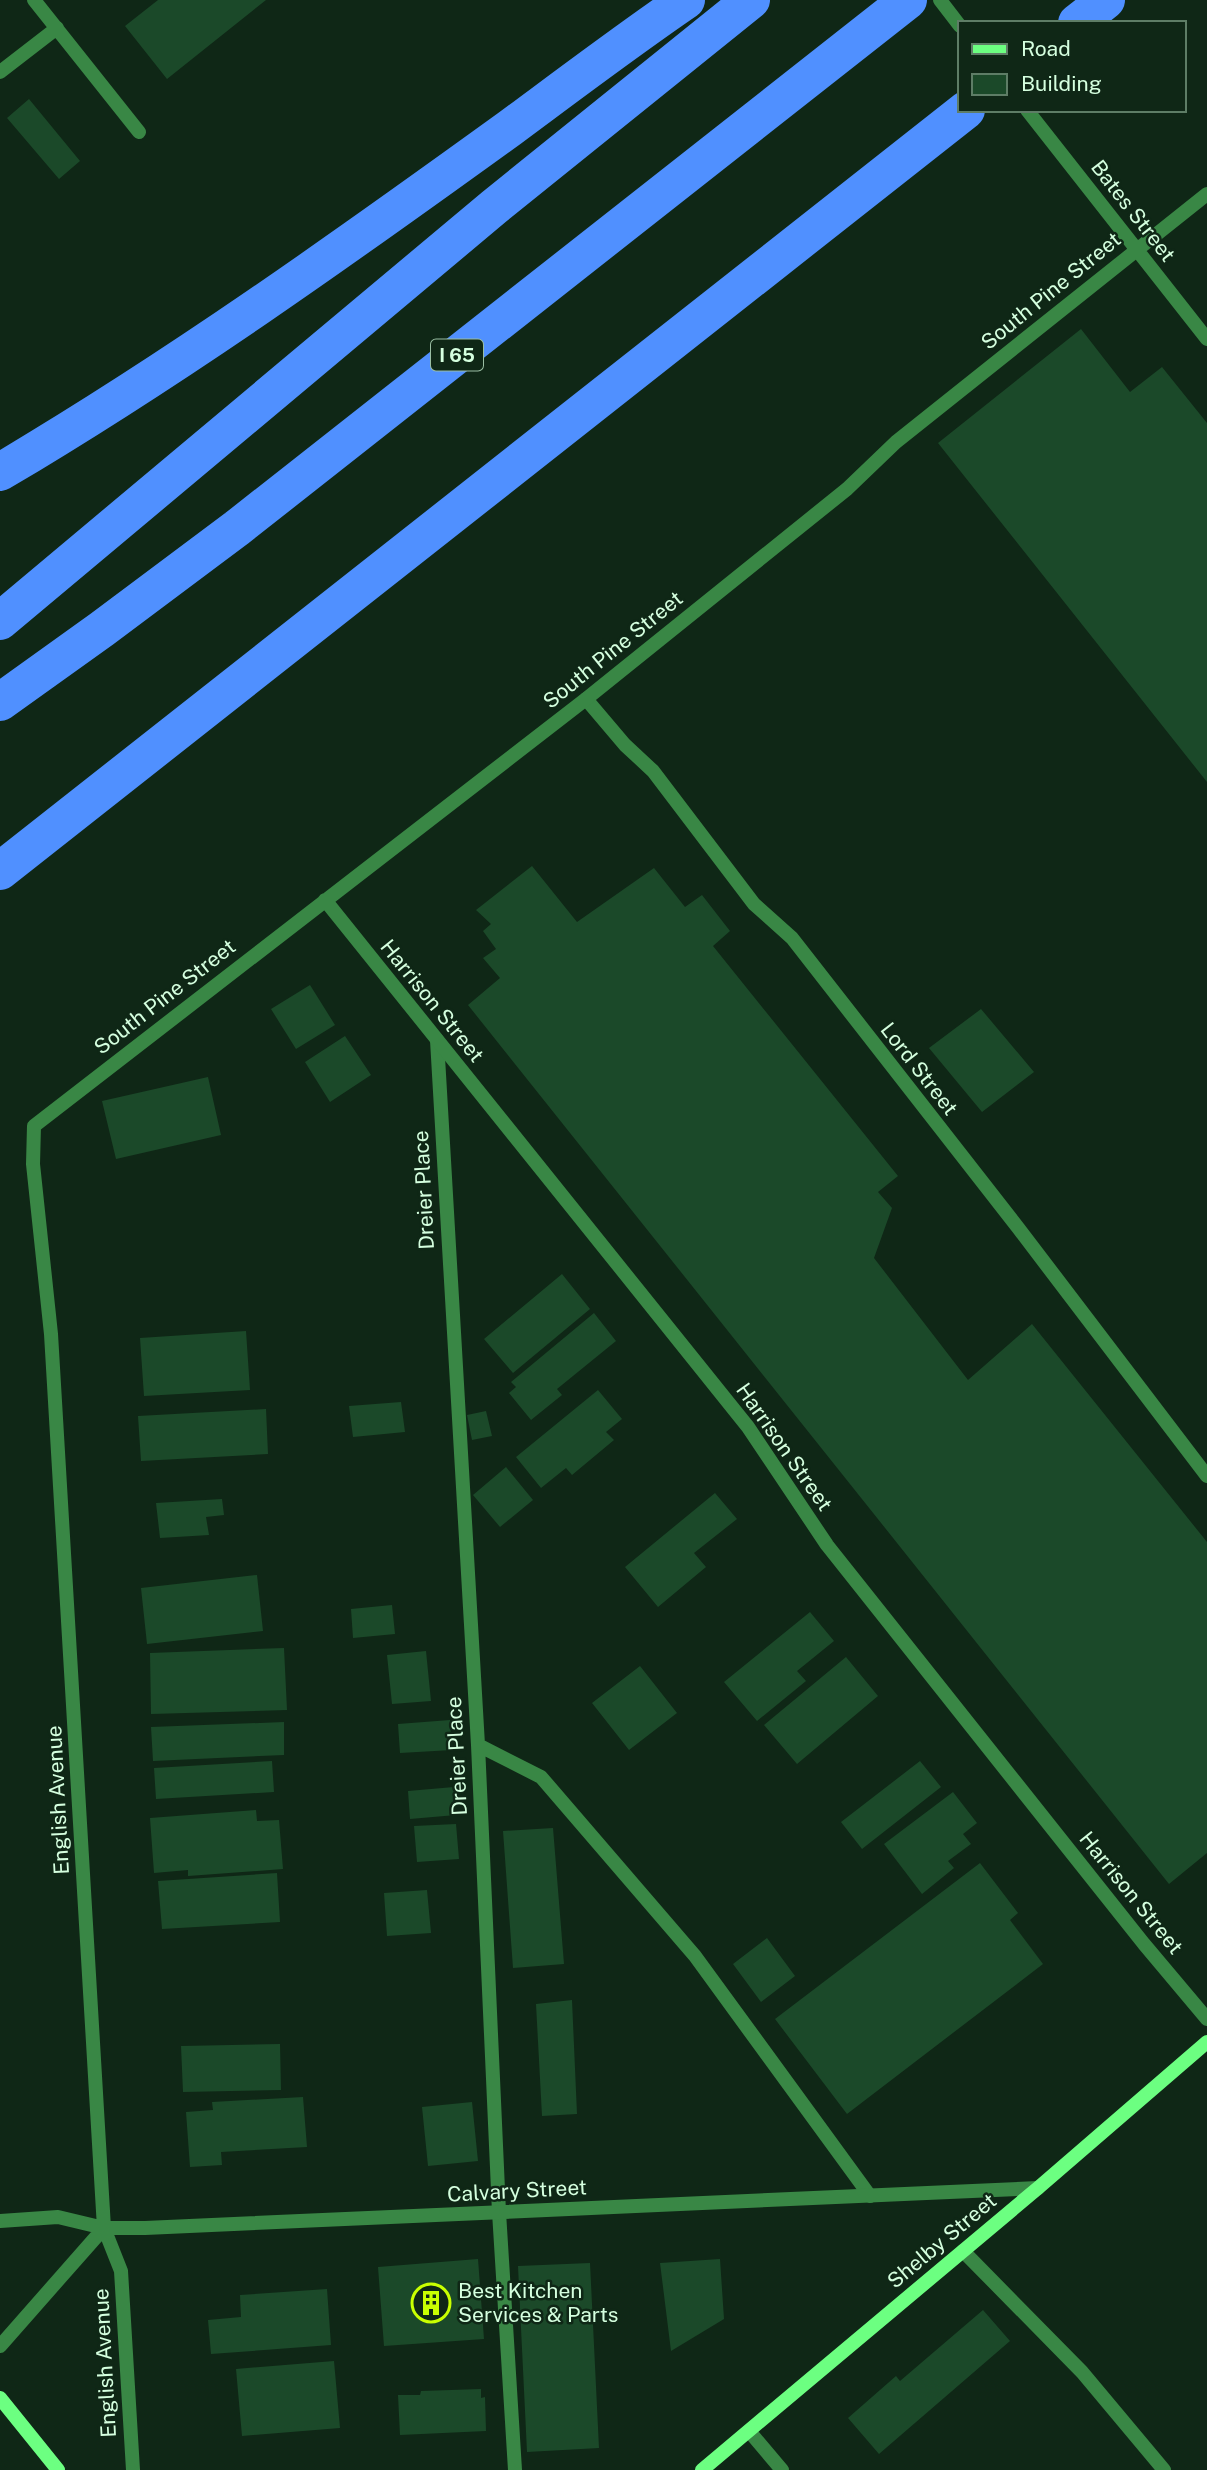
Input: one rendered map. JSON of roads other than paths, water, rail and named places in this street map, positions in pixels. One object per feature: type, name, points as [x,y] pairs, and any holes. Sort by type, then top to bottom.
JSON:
[{"type":"highway","points":[[0,472],[61,436],[236,321],[686,0]]},
{"type":"highway","points":[[0,621],[494,207],[751,0]]},
{"type":"highway","name":"I 65","points":[[0,702],[237,528],[908,0]]},
{"type":"highway","points":[[1080,21],[1106,0]]},
{"type":"highway","points":[[0,871],[963,112]]},
{"type":"main road","name":"Shelby Street","points":[[702,2470],[1038,2188],[1207,2042]]},
{"type":"main road","points":[[0,2398],[58,2470]]},
{"type":"street","points":[[34,0],[139,132]]},
{"type":"street","points":[[940,0],[958,23]]},
{"type":"street","points":[[0,72],[57,28]]},
{"type":"street","name":"Bates Street","points":[[1029,112],[1207,338]]},
{"type":"street","name":"South Pine Street","points":[[34,1126],[586,699],[847,489],[896,442],[1207,194]]},
{"type":"street","name":"Lord Street","points":[[586,699],[625,746],[653,771],[754,904],[792,938],[1019,1228],[1207,1476]]},
{"type":"street","name":"Harrison Street","points":[[325,900],[748,1427],[827,1545],[1144,1944],[1207,2019]]},
{"type":"street","name":"Dreier Place","points":[[437,1040],[478,1745],[499,2212],[515,2470]]},
{"type":"street","name":"English Avenue","points":[[34,1126],[33,1164],[51,1334],[104,2228],[121,2271],[132,2470]]},
{"type":"street","points":[[478,1745],[541,1777],[695,1956],[870,2196]]},
{"type":"street","name":"Calvary Street","points":[[0,2221],[58,2217],[104,2228],[159,2228],[1038,2188]]},
{"type":"street","points":[[0,2346],[104,2228]]},
{"type":"street","points":[[963,2251],[1082,2372],[1164,2470]]},
{"type":"street","points":[[749,2431],[782,2470]]},
{"type":"place","name":"Best Kitchen Services & Parts","points":[[431,2303]]}]
